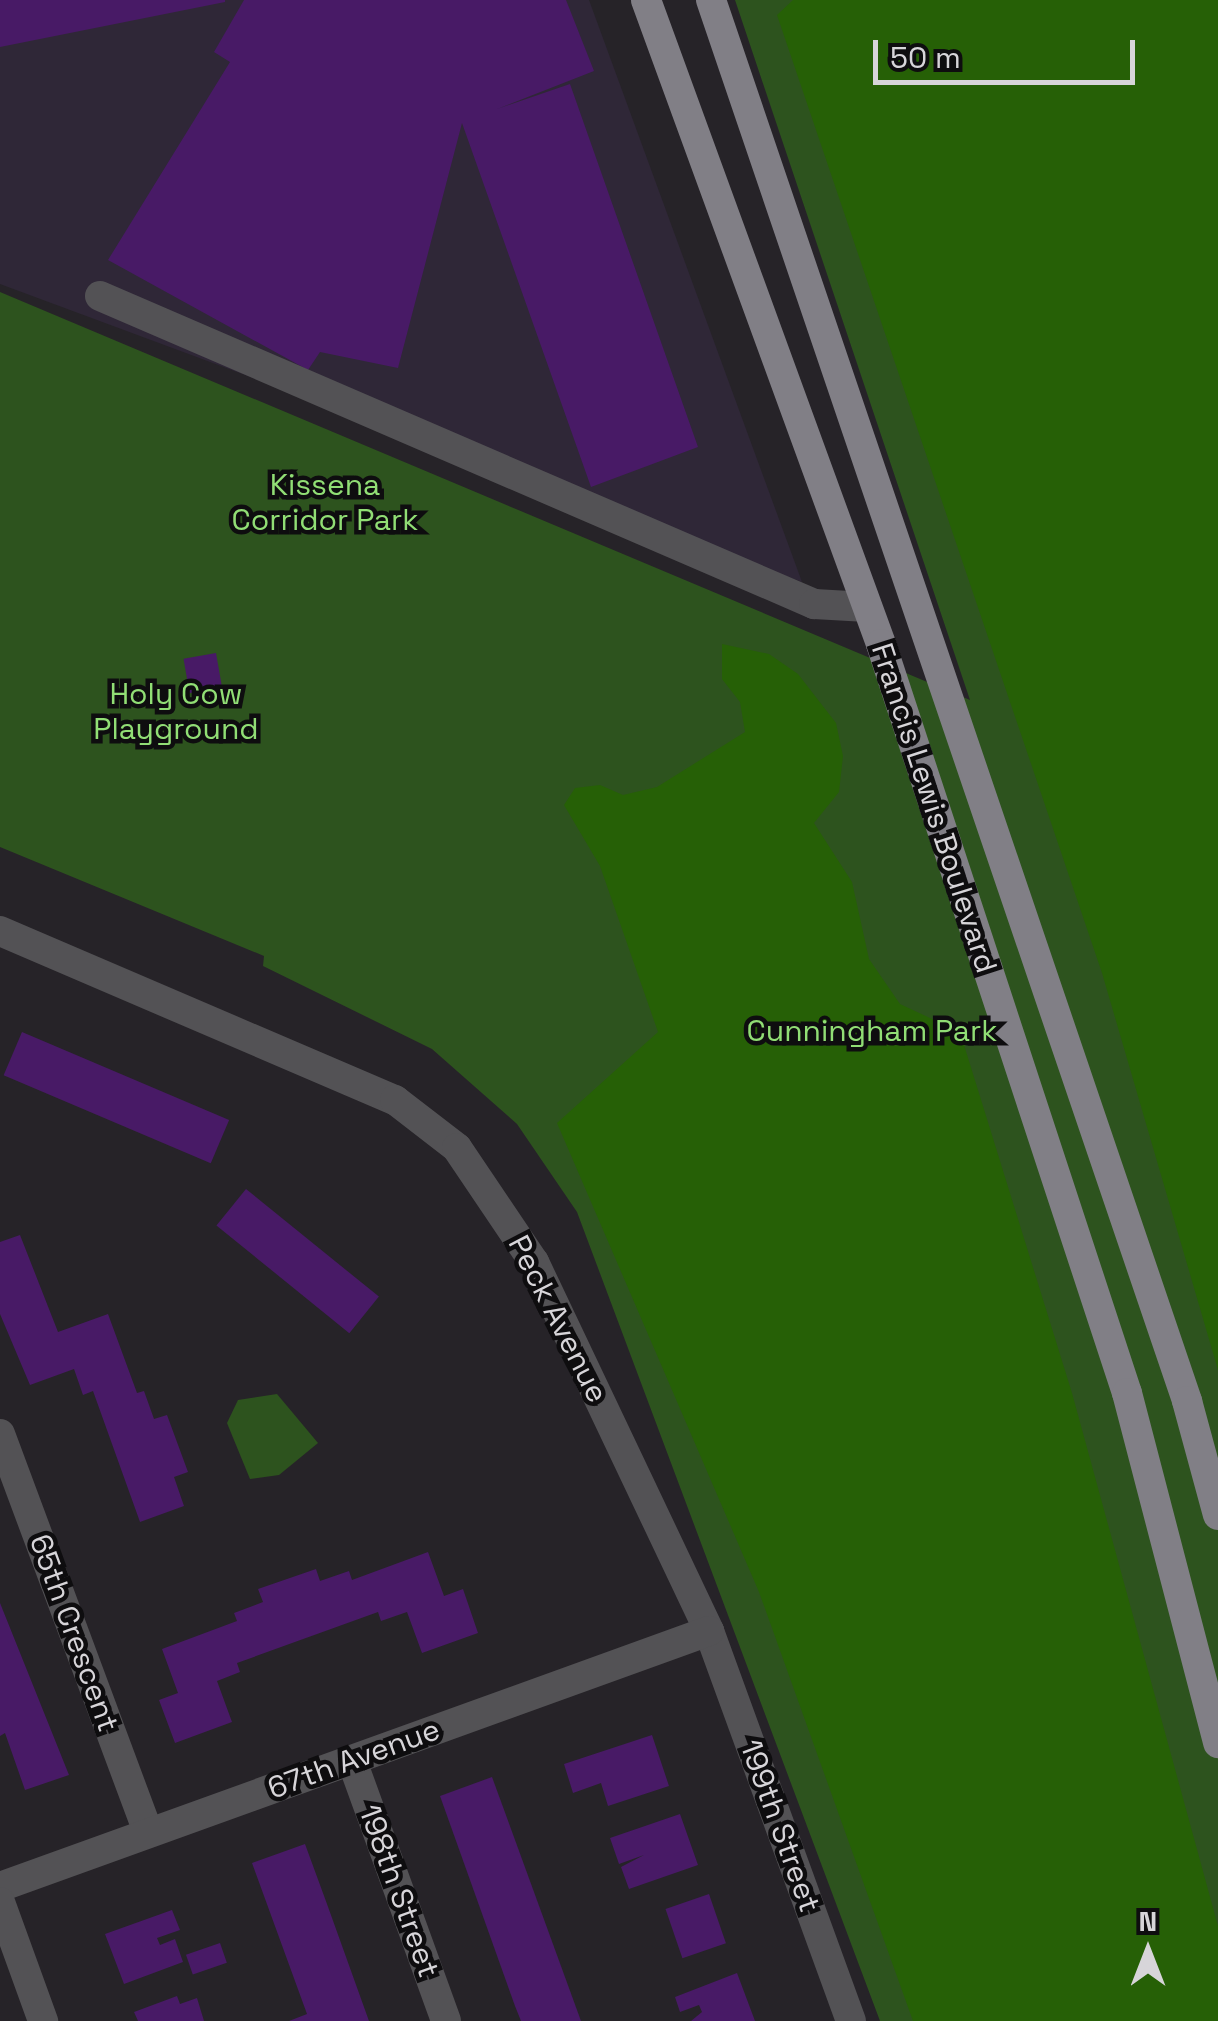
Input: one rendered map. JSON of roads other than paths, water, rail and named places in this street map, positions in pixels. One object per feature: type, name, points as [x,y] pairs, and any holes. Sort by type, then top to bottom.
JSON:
[{"type":"main road","name":"Francis Lewis Boulevard","points":[[646,0],[867,607],[1126,1393],[1218,1744]]},
{"type":"main road","name":"Francis Lewis Boulevard","points":[[711,0],[1187,1401],[1218,1515]]},
{"type":"street","points":[[100,296],[814,604],[867,607]]},
{"type":"street","name":"Peck Avenue","points":[[0,932],[395,1100],[457,1148],[534,1262],[709,1631]]},
{"type":"street","name":"65th Crescent","points":[[0,1434],[148,1832]]},
{"type":"street","name":"67th Avenue","points":[[0,1887],[709,1631]]},
{"type":"street","name":"199th Street","points":[[709,1631],[852,2021]]},
{"type":"street","name":"198th Street","points":[[352,1761],[446,2021]]},
{"type":"street","points":[[0,1902],[43,2021]]},
{"type":"park label","name":"Kissena Corridor Park","points":[[325,502]]},
{"type":"park label","name":"Holy Cow Playground","points":[[176,711]]},
{"type":"park label","name":"Cunningham Park","points":[[872,1031]]}]
